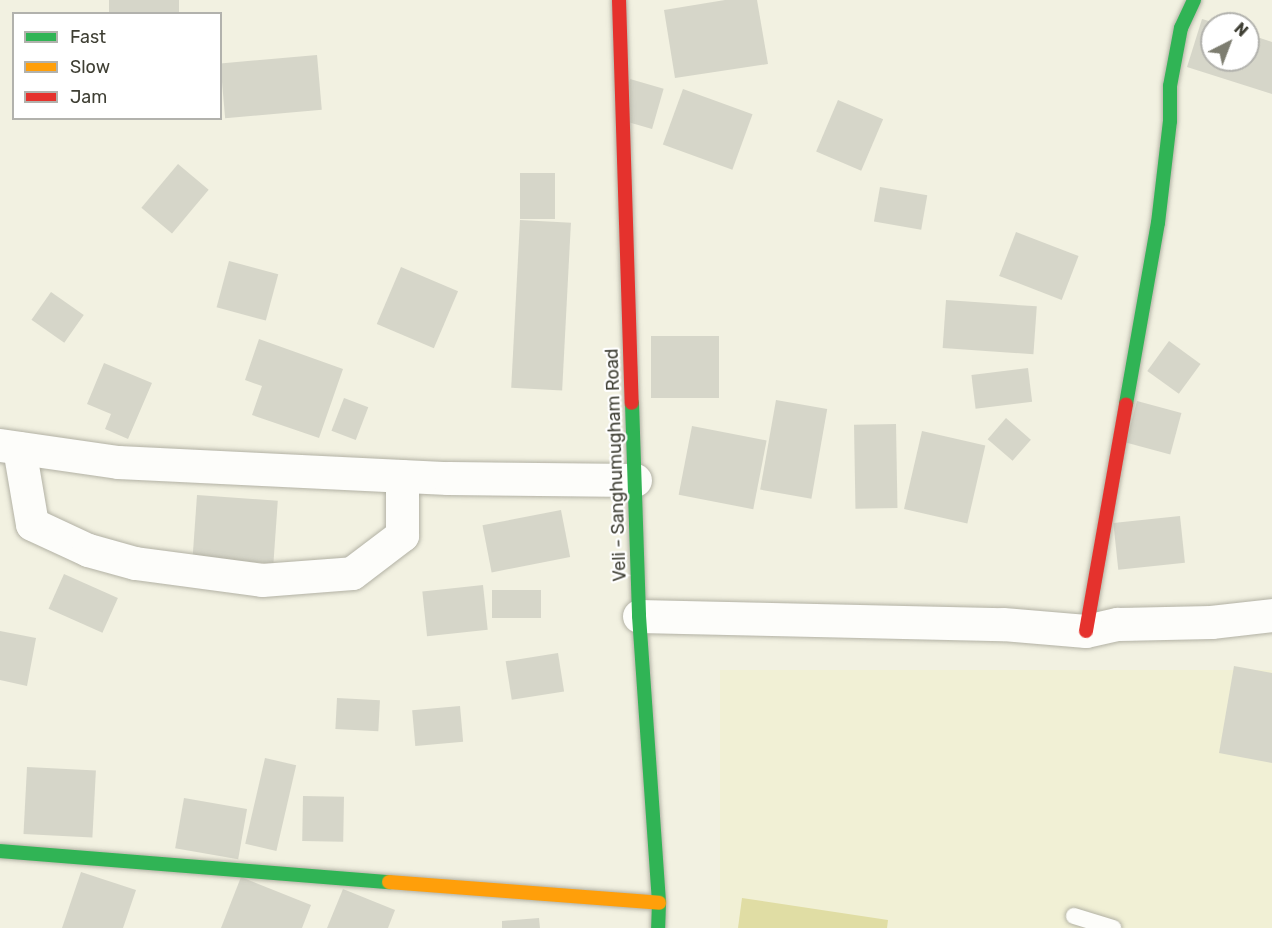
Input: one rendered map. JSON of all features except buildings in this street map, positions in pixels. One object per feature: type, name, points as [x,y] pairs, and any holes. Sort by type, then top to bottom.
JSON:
[{"type":"street","name":"Veli - Sanghumugham Road","points":[[619,0],[639,616],[659,903],[658,928]]},
{"type":"street","points":[[1086,631],[1158,222],[1170,121],[1170,86],[1181,28],[1194,0]]},
{"type":"street","points":[[402,476],[402,535],[352,573],[262,580],[135,563],[88,550],[32,524],[10,447],[118,462],[402,476],[635,480]]},
{"type":"street","points":[[639,616],[1003,624],[1086,631],[1117,624],[1211,622],[1272,615]]},
{"type":"street","points":[[0,851],[659,903]]},
{"type":"lane","points":[[1074,916],[1113,928]]},
{"type":"shaded area","points":[[720,670],[1272,670],[1272,928],[720,928]]},
{"type":"shaded area","points":[[742,898],[888,920],[887,928],[738,928]]},
{"type":"traffic: fast","points":[[1126,404],[1158,223],[1170,121],[1170,86],[1181,28],[1194,0]]},
{"type":"traffic: fast","points":[[632,403],[639,616],[659,903],[658,928]]},
{"type":"traffic: fast","points":[[0,851],[389,882]]},
{"type":"traffic: slow","points":[[389,882],[659,903]]},
{"type":"traffic: jam","points":[[619,0],[632,403]]},
{"type":"traffic: jam","points":[[1086,631],[1126,404]]}]
